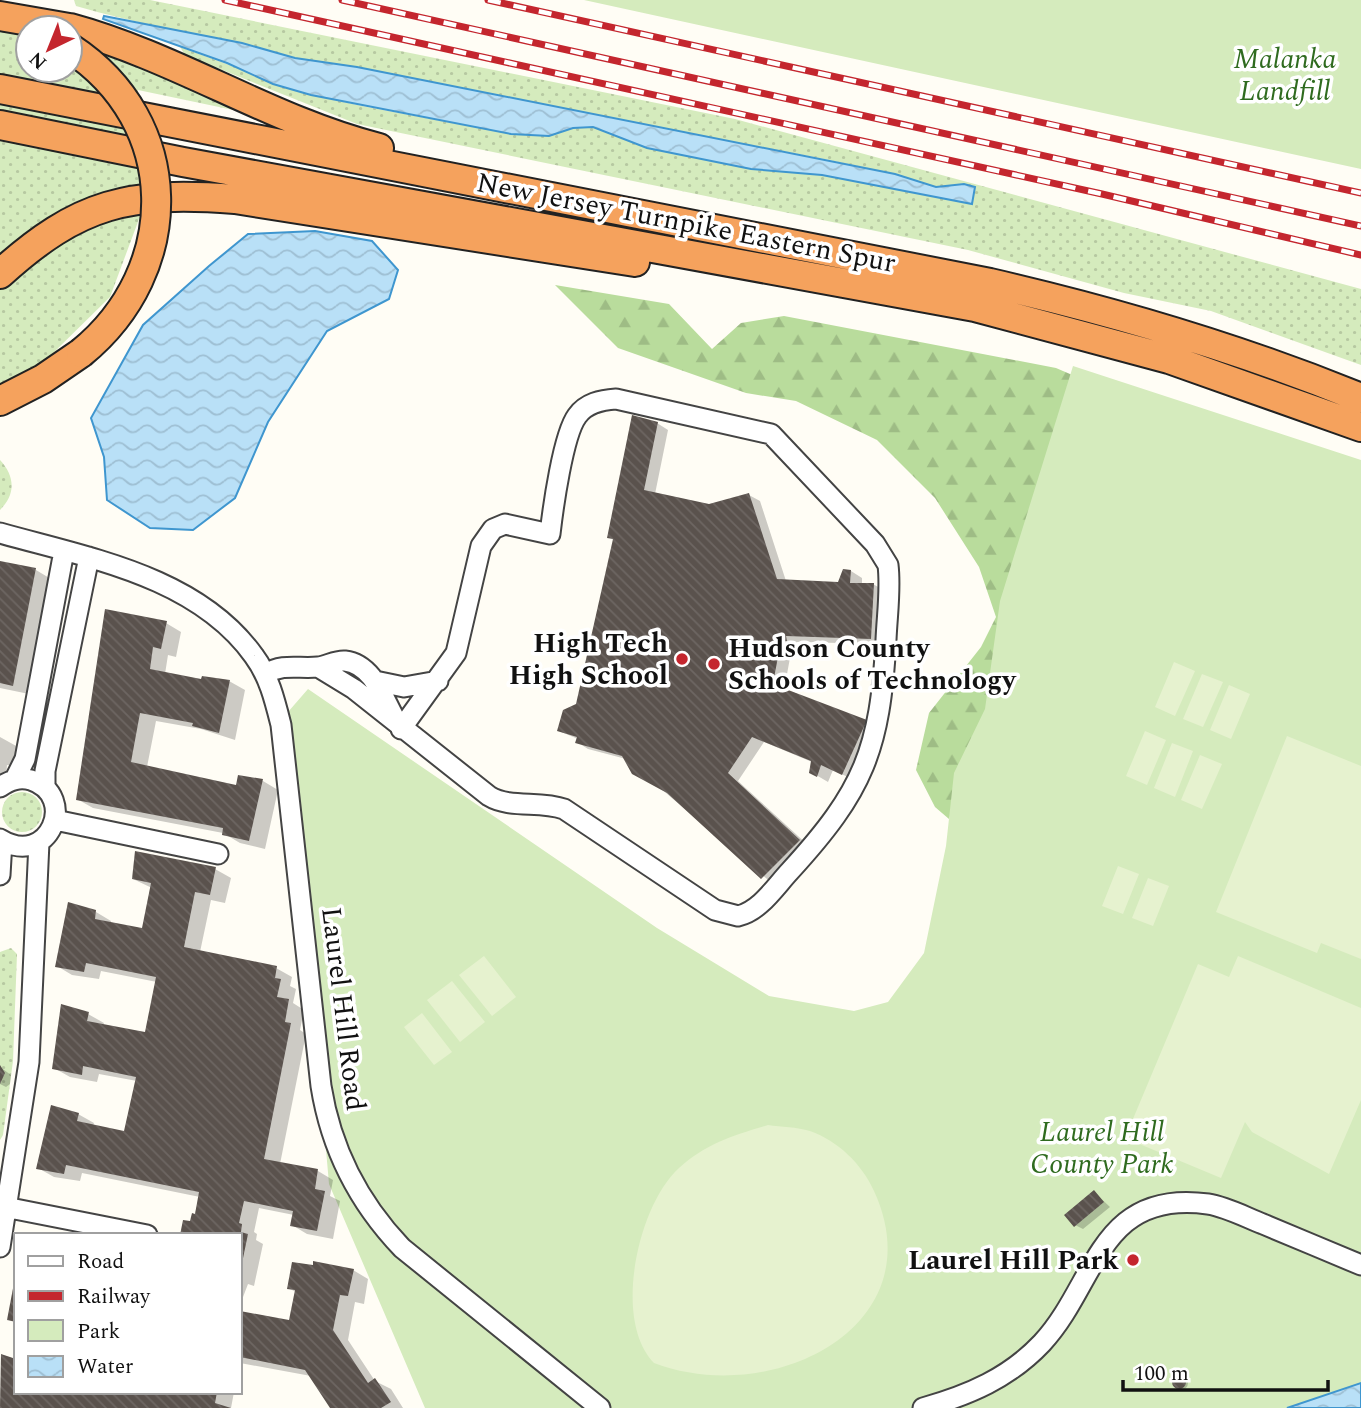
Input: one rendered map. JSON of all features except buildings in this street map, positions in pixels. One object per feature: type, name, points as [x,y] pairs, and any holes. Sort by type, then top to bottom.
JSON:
[{"type":"highway","points":[[84,33],[159,58],[338,136],[388,150],[467,165],[560,199]]},
{"type":"highway","points":[[0,401],[37,383],[81,353],[109,327],[138,284],[152,245],[157,202],[151,159],[132,112],[110,81],[84,60]]},
{"type":"highway","name":"New Jersey Turnpike Eastern Spur","points":[[0,89],[928,269],[1050,297],[1211,344],[1361,398]]},
{"type":"highway","name":"New Jersey Turnpike Eastern Spur","points":[[0,125],[236,172],[986,309],[1104,339],[1222,376],[1361,427]]},
{"type":"highway","points":[[0,274],[39,240],[79,216],[125,201],[176,196],[256,202],[739,277],[844,281]]},
{"type":"street","points":[[318,667],[343,681],[401,729],[496,801],[543,803],[564,809],[715,910],[738,916],[763,900],[839,814],[855,787],[878,725],[883,694],[888,565],[875,544],[771,434],[616,399],[598,401],[583,409],[573,422],[553,508],[550,534],[499,526],[483,540],[459,645],[438,681],[401,729]]},
{"type":"street","points":[[529,529],[553,508]]},
{"type":"street","name":"Laurel Hill Road","points":[[0,533],[137,573],[194,602],[243,641],[265,674],[274,697],[283,741],[321,1086],[329,1127],[345,1168],[371,1212],[402,1248],[600,1408]]},
{"type":"street","points":[[7,783],[26,753],[64,551]]},
{"type":"street","points":[[0,1247],[4,1207],[29,1062],[39,842],[55,820],[55,806],[45,788],[45,771],[89,557]]},
{"type":"street","points":[[265,674],[283,666],[318,667],[347,661],[361,668],[375,681],[401,729]]},
{"type":"street","points":[[375,681],[404,688],[438,681]]},
{"type":"street","points":[[7,783],[30,780],[45,788]]},
{"type":"street","points":[[55,820],[218,854]]},
{"type":"street","points":[[0,875],[1,840],[18,847],[39,842]]},
{"type":"street","points":[[923,1408],[968,1394],[1023,1362],[1055,1327],[1095,1256],[1112,1234],[1133,1218],[1158,1207],[1184,1203],[1212,1205],[1361,1265]]},
{"type":"street","points":[[4,1207],[137,1233]]},
{"type":"green space","points":[[74,0],[150,0],[735,119],[1361,289],[1361,365],[1211,311],[1124,293],[968,250],[357,124],[185,55],[180,47],[311,95],[511,134],[549,136],[573,128],[593,127],[647,148],[751,169],[822,175],[972,203],[975,187],[964,184],[936,187],[895,174],[824,159],[295,58],[76,6]]},
{"type":"green space","name":"Malanka Landfill","points":[[584,0],[1361,0],[1361,169]]},
{"type":"green space","points":[[0,17],[14,22],[14,84],[84,84],[84,36],[195,80],[238,111],[138,90],[142,211],[110,297],[44,362],[0,385]]},
{"type":"green space","points":[[555,285],[669,304],[712,349],[741,323],[784,316],[1056,368],[1077,377],[1094,394],[949,819],[935,807],[916,770],[929,713],[981,647],[996,617],[979,567],[935,498],[877,440],[796,401],[746,393],[618,348]]},
{"type":"green space","name":"Laurel Hill County Park","points":[[1073,366],[1361,460],[1361,1383],[1287,1408],[425,1408],[329,1184],[288,712],[308,689],[657,928],[769,996],[854,1011],[888,1002],[924,953],[946,846],[954,773],[985,709],[1000,601]]},
{"type":"green space","points":[[0,460],[9,472],[12,485],[9,498],[0,510]]},
{"type":"green space","points":[[1174,662],[1195,671],[1175,716],[1155,707]]},
{"type":"green space","points":[[1202,674],[1223,682],[1203,727],[1183,719]]},
{"type":"green space","points":[[1229,685],[1250,694],[1231,739],[1210,730]]},
{"type":"green space","points":[[1145,731],[1166,740],[1147,785],[1126,776]]},
{"type":"green space","points":[[1287,736],[1361,766],[1361,959],[1321,943],[1317,953],[1216,912]]},
{"type":"green space","points":[[1172,743],[1193,751],[1175,797],[1154,788]]},
{"type":"green space","points":[[1200,755],[1222,764],[1202,809],[1181,800]]},
{"type":"green space","points":[[22,792],[36,798],[42,812],[36,826],[22,832],[8,826],[2,812],[8,798]]},
{"type":"green space","points":[[1118,866],[1139,874],[1123,914],[1102,906]]},
{"type":"green space","points":[[1148,878],[1169,886],[1153,926],[1132,918]]},
{"type":"green space","points":[[11,948],[17,954],[13,1061],[3,1135],[0,1140],[0,952]]},
{"type":"green space","points":[[484,956],[516,997],[492,1016],[459,975]]},
{"type":"green space","points":[[1238,956],[1361,1008],[1361,1100],[1329,1174],[1252,1132],[1245,1122],[1221,1178],[1125,1138],[1198,964],[1229,977]]},
{"type":"green space","points":[[452,981],[485,1022],[460,1042],[427,1000]]},
{"type":"green space","points":[[422,1013],[452,1052],[434,1065],[404,1027]]},
{"type":"green space","points":[[768,1125],[820,1135],[839,1147],[863,1172],[874,1191],[887,1239],[883,1281],[863,1317],[832,1344],[792,1364],[747,1374],[700,1374],[654,1363],[641,1344],[634,1320],[633,1292],[635,1263],[652,1208],[664,1185],[689,1160],[720,1141]]},
{"type":"water","points":[[104,16],[242,43],[295,58],[357,67],[895,174],[936,187],[964,184],[975,187],[972,204],[822,175],[751,169],[647,148],[593,127],[573,128],[549,136],[511,134],[311,95],[273,84],[227,63],[103,19]]},
{"type":"water","points":[[315,231],[372,241],[398,270],[389,299],[327,331],[268,422],[235,498],[193,530],[150,528],[107,500],[104,457],[91,418],[143,325],[248,234]]},
{"type":"water","points":[[1361,1383],[1361,1408],[1287,1408]]},
{"type":"railway","points":[[225,0],[1102,194],[1361,255]]},
{"type":"railway","points":[[342,0],[1361,226]]},
{"type":"railway","points":[[488,0],[1361,193]]},
{"type":"place","name":"High Tech High School","points":[[682,659]]},
{"type":"place","name":"Hudson County Schools of Technology","points":[[714,664]]},
{"type":"place","name":"Laurel Hill Park","points":[[1133,1260]]}]
